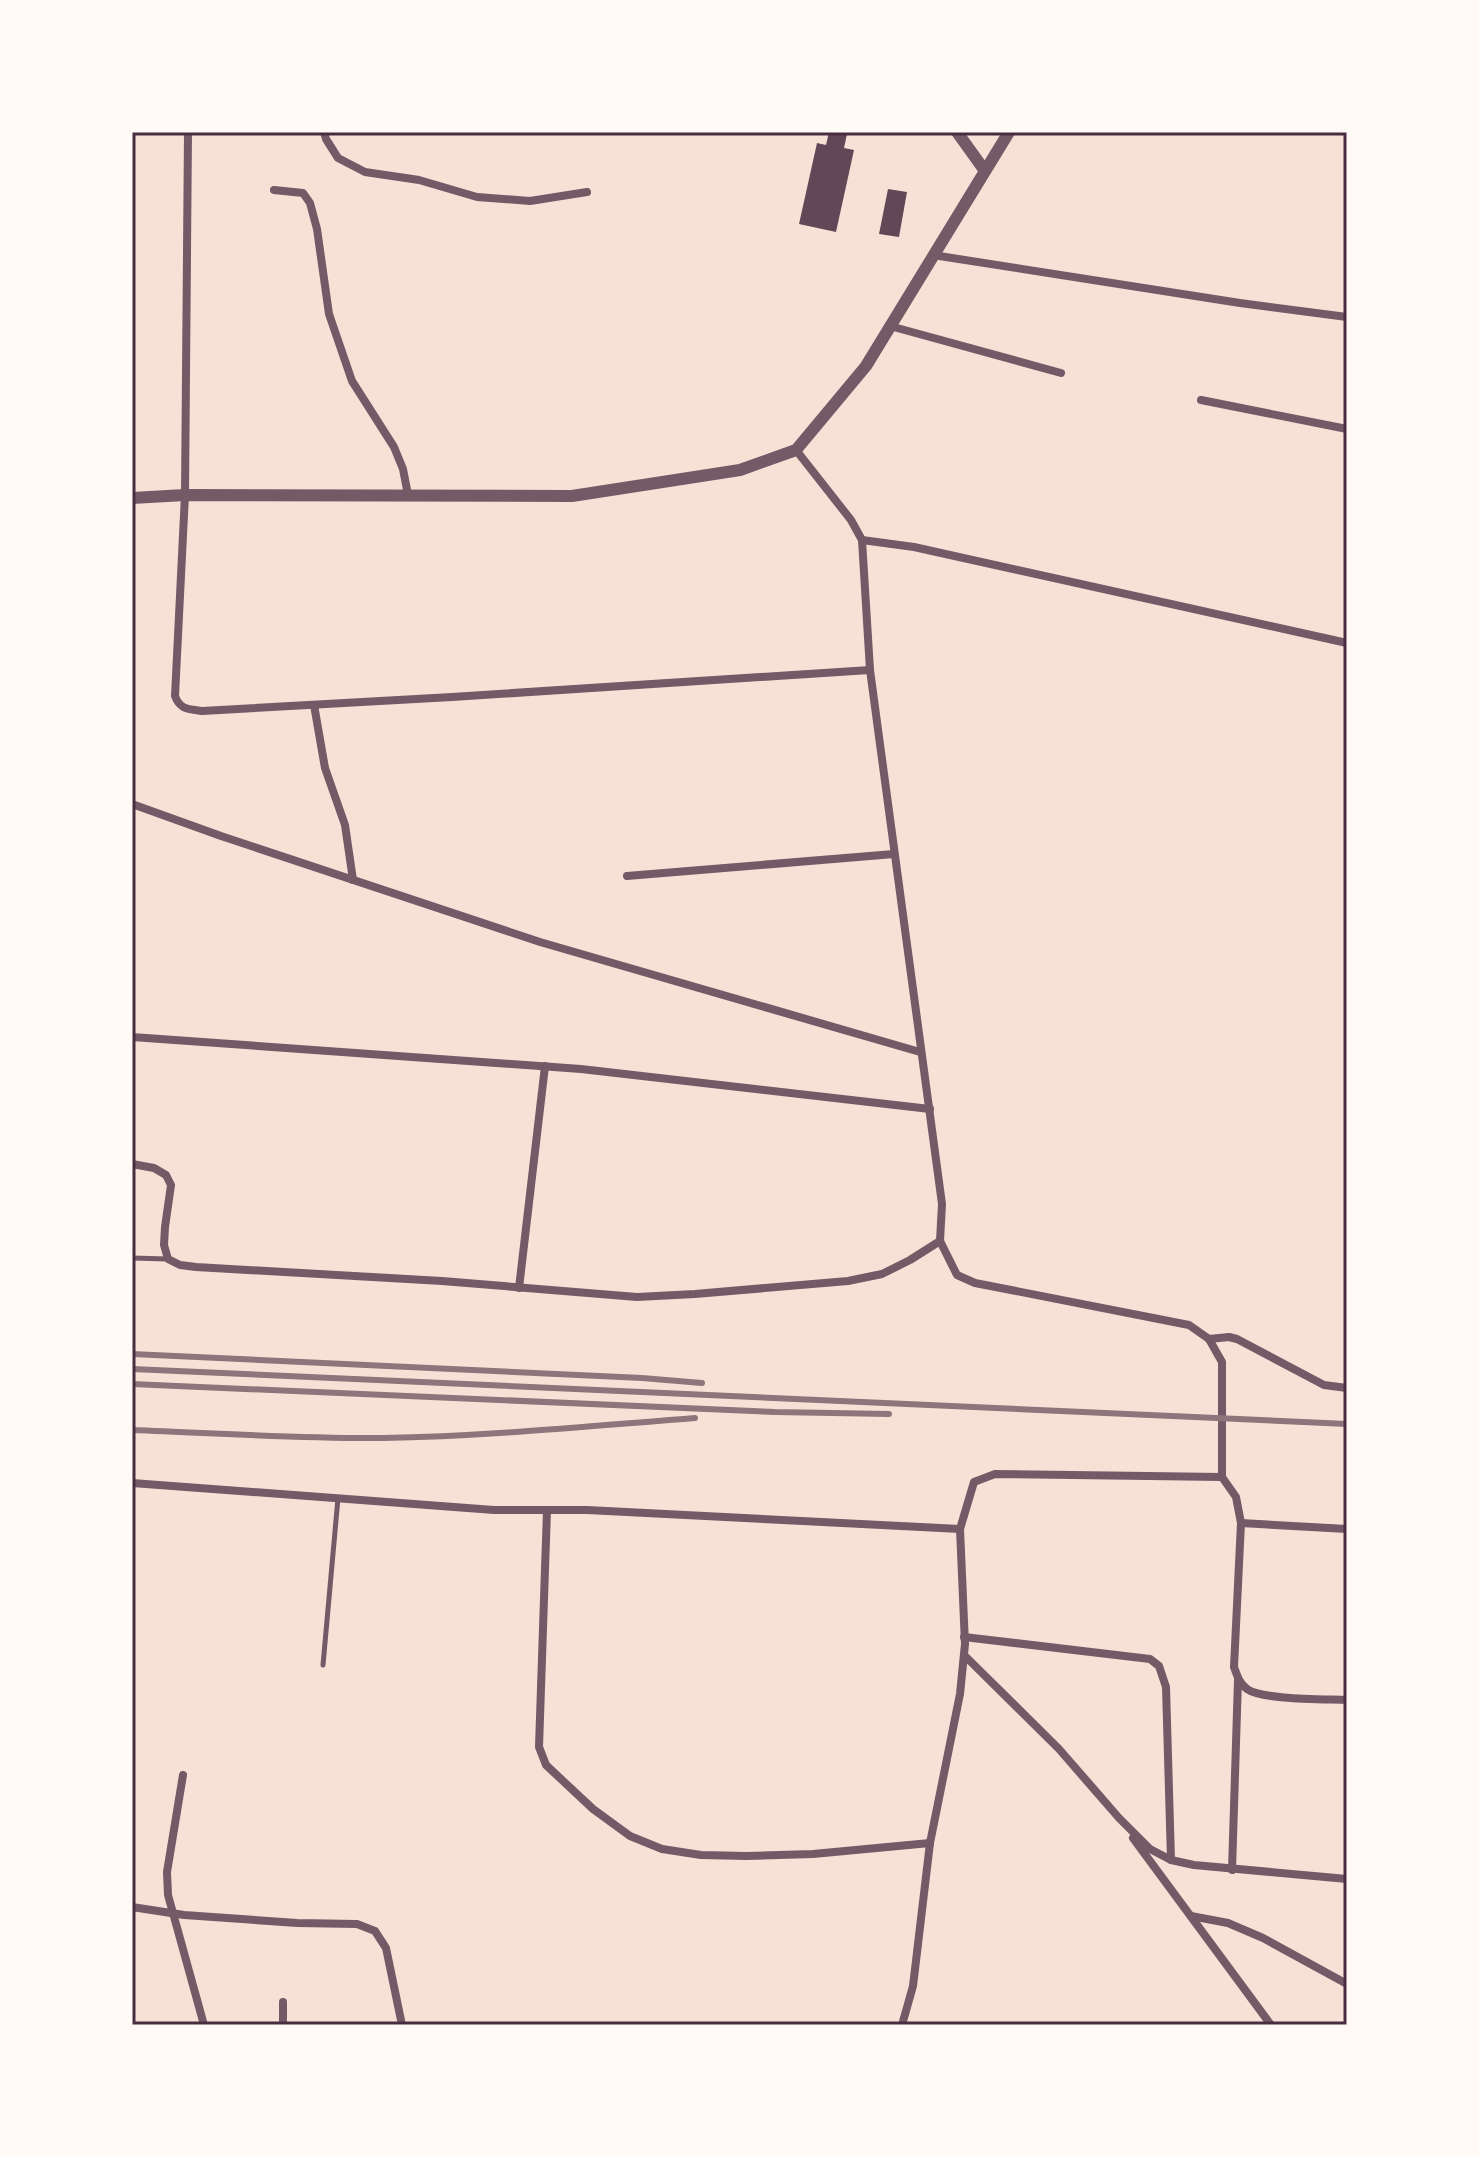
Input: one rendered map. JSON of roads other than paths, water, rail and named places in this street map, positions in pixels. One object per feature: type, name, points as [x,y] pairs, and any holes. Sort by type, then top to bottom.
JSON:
[{"type":"street","points":[[188,132],[185,495],[175,696],[184,709],[202,711],[314,705],[870,670]]},
{"type":"street","points":[[324,132],[338,158],[365,172],[419,180],[477,197],[530,201],[587,192]]},
{"type":"street","points":[[957,132],[985,171]]},
{"type":"street","points":[[132,498],[185,495],[572,496],[740,470],[796,450],[866,366],[1009,132]]},
{"type":"street","points":[[274,190],[303,193],[310,203],[317,229],[329,314],[352,381],[394,447],[403,469],[408,495]]},
{"type":"street","points":[[933,255],[1347,317]]},
{"type":"street","points":[[890,326],[1061,373]]},
{"type":"street","points":[[1201,400],[1347,429]]},
{"type":"street","points":[[796,450],[851,520],[862,540],[870,670],[942,1204],[940,1241],[957,1275],[975,1283],[1189,1325],[1209,1339],[1222,1362],[1222,1477],[1236,1497],[1241,1523],[1234,1667],[1238,1679],[1232,1870]]},
{"type":"street","points":[[862,540],[914,547],[1347,643]]},
{"type":"street","points":[[314,705],[325,768],[345,825],[353,880]]},
{"type":"street","points":[[132,804],[540,942],[920,1052]]},
{"type":"street","points":[[627,876],[894,854]]},
{"type":"street","points":[[132,1037],[545,1066],[930,1109]]},
{"type":"street","points":[[519,1288],[545,1066]]},
{"type":"street","points":[[132,1164],[154,1168],[166,1175],[171,1185],[164,1236],[168,1259],[180,1265],[196,1267],[442,1281],[637,1297],[848,1281],[882,1274],[940,1241]]},
{"type":"street","points":[[1209,1339],[1237,1339],[1324,1385],[1347,1388]]},
{"type":"street","points":[[902,2025],[913,1986],[930,1843],[960,1694],[965,1656],[960,1529],[974,1482],[995,1474],[1222,1477]]},
{"type":"street","points":[[132,1483],[494,1510],[587,1510],[960,1529]]},
{"type":"street","points":[[547,1510],[539,1747],[546,1765],[593,1809],[643,1842],[662,1849],[701,1855],[813,1854],[930,1843]]},
{"type":"street","points":[[1241,1523],[1347,1529]]},
{"type":"street","points":[[964,1637],[1150,1659],[1159,1666],[1166,1687],[1171,1860]]},
{"type":"street","points":[[965,1656],[1059,1749],[1150,1849],[1171,1860],[1232,1870],[1347,1879]]},
{"type":"street","points":[[1238,1679],[1247,1690],[1263,1695],[1347,1700]]},
{"type":"street","points":[[183,1775],[167,1872],[168,1895],[204,2025]]},
{"type":"street","points":[[1119,1818],[1271,2025]]},
{"type":"street","points":[[132,1907],[297,1923],[357,1924],[375,1931],[386,1948],[402,2025]]},
{"type":"street","points":[[1190,1916],[1240,1928],[1347,1984]]},
{"type":"street","points":[[283,2002],[283,2025]]},
{"type":"lane","points":[[132,1258],[168,1259]]},
{"type":"lane","points":[[323,1665],[338,1498]]},
{"type":"railway","points":[[132,1354],[702,1383]]},
{"type":"railway","points":[[132,1369],[1347,1424]]},
{"type":"railway","points":[[132,1384],[775,1412],[889,1414]]},
{"type":"railway","points":[[132,1430],[383,1438],[500,1433],[695,1418]]}]
